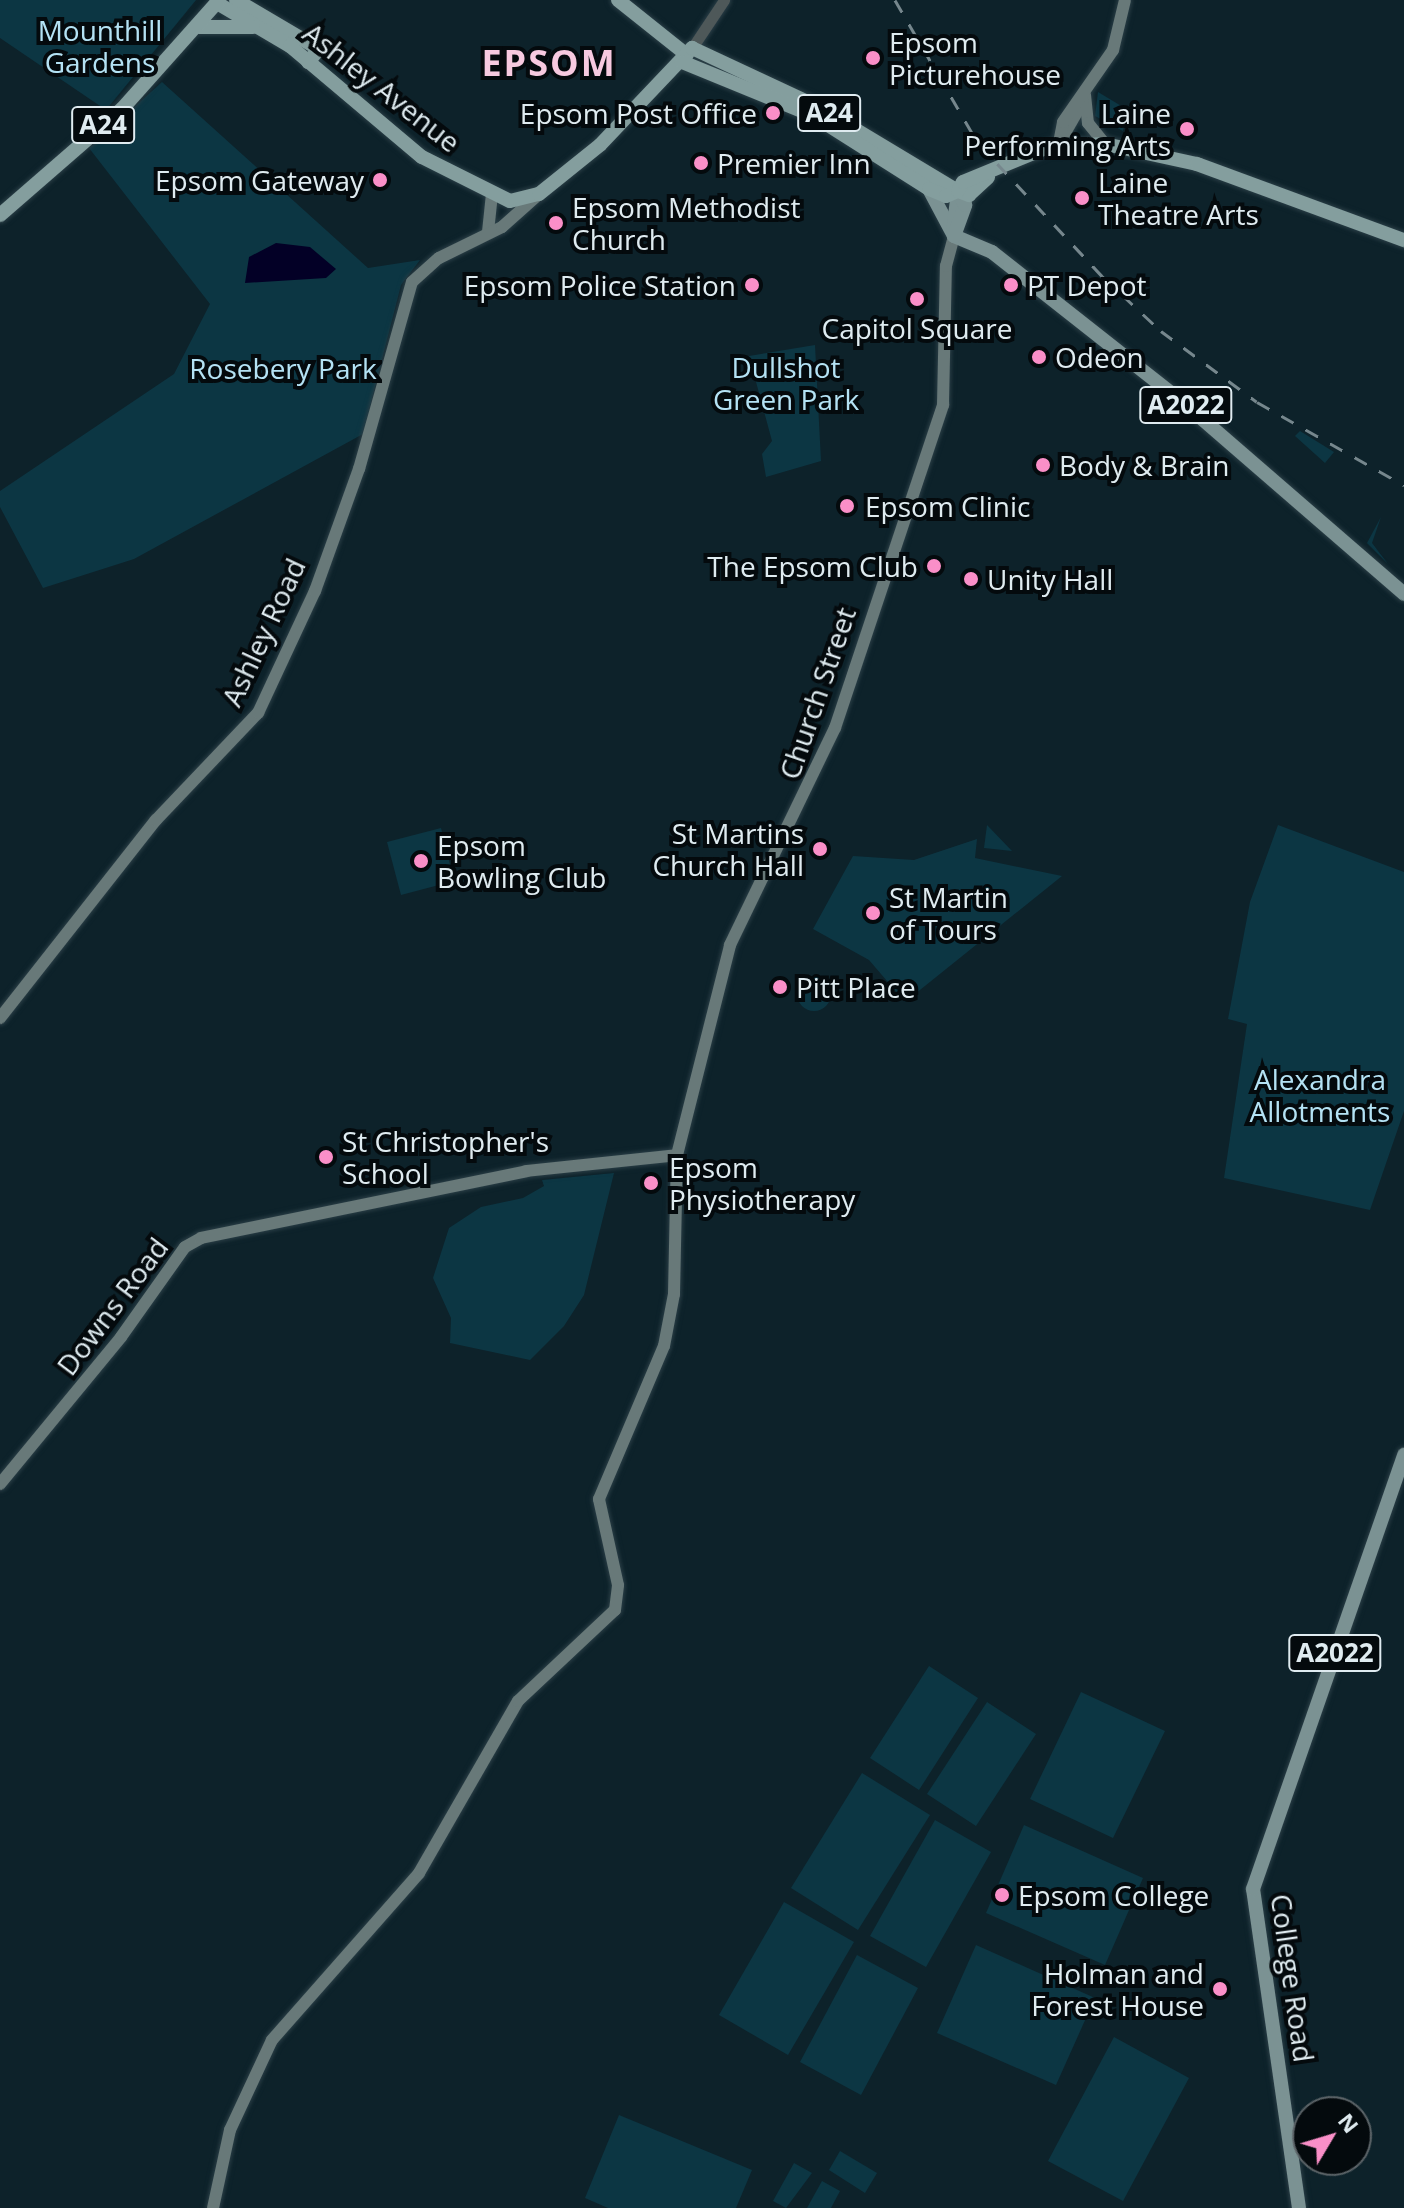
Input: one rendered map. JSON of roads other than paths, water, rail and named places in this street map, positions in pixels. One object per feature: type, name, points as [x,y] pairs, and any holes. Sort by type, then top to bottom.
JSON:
[{"type":"highway","name":"Ashley Avenue","points":[[236,0],[319,49],[308,62]]},
{"type":"highway","name":"A24","points":[[618,0],[687,55],[814,116],[929,189],[946,196],[958,191]]},
{"type":"highway","name":"Ashley Avenue","points":[[218,1],[308,62],[412,150],[492,195],[524,201]]},
{"type":"highway","name":"A24","points":[[0,215],[122,109],[199,27],[218,1]]},
{"type":"highway","points":[[199,27],[253,27]]},
{"type":"highway","name":"A24","points":[[687,55],[818,107],[969,195],[988,177],[1062,138],[1197,164],[1404,240]]},
{"type":"highway","name":"Ashley Road","points":[[524,201],[539,194],[687,55]]},
{"type":"main road","points":[[1062,138],[1063,122],[1085,95],[1113,50],[1125,0]]},
{"type":"main road","points":[[1085,95],[1088,123],[1105,144]]},
{"type":"main road","points":[[929,189],[954,236]]},
{"type":"main road","points":[[954,236],[951,209],[958,191]]},
{"type":"main road","name":"Ashley Road","points":[[0,1018],[156,820],[258,713],[315,591],[359,469],[409,289],[430,264],[488,232],[539,194]]},
{"type":"main road","points":[[488,232],[492,195]]},
{"type":"main road","name":"A2022","points":[[954,236],[992,252],[1185,404],[1404,594]]},
{"type":"main road","name":"Church Street","points":[[213,2208],[230,2130],[272,2040],[419,1873],[518,1701],[610,1623],[618,1585],[599,1499],[664,1346],[675,1275],[677,1155],[730,945],[835,728],[943,405],[946,266],[954,236]]},
{"type":"main road","name":"Downs Road","points":[[0,1484],[185,1247],[201,1238],[514,1173],[677,1155]]},
{"type":"main road","name":"College Road","points":[[1299,2208],[1253,1898],[1264,1850],[1404,1455]]},
{"type":"street","points":[[687,55],[724,0]]},
{"type":"railway","points":[[895,0],[978,143],[1102,276],[1161,331],[1257,402],[1404,485]]},
{"type":"place","name":"Epsom Picturehouse","points":[[873,58]]},
{"type":"place","name":"Epsom Post Office","points":[[773,113]]},
{"type":"place","name":"Laine Performing Arts","points":[[1187,129]]},
{"type":"place","name":"Premier Inn","points":[[701,163]]},
{"type":"place","name":"Epsom Gateway","points":[[380,180]]},
{"type":"place","name":"Laine Theatre Arts","points":[[1082,198]]},
{"type":"place","name":"Epsom Methodist Church","points":[[556,223]]},
{"type":"place","name":"Epsom Police Station","points":[[752,285]]},
{"type":"place","name":"PT Depot","points":[[1011,285]]},
{"type":"place","name":"Capitol Square","points":[[917,299]]},
{"type":"place","name":"Odeon","points":[[1039,357]]},
{"type":"place","name":"Body & Brain","points":[[1043,465]]},
{"type":"place","name":"Epsom Clinic","points":[[847,506]]},
{"type":"place","name":"The Epsom Club","points":[[934,566]]},
{"type":"place","name":"Unity Hall","points":[[971,579]]},
{"type":"place","name":"St Martins Church Hall","points":[[820,849]]},
{"type":"place","name":"Epsom Bowling Club","points":[[421,861]]},
{"type":"place","name":"St Martin of Tours","points":[[873,913]]},
{"type":"place","name":"Pitt Place","points":[[780,987]]},
{"type":"place","name":"St Christopher's School","points":[[326,1157]]},
{"type":"place","name":"Epsom Physiotherapy","points":[[651,1183]]},
{"type":"place","name":"Epsom College","points":[[1002,1895]]},
{"type":"place","name":"Holman and Forest House","points":[[1220,1989]]},
{"type":"district","name":"EPSOM","points":[[549,63]]},
{"type":"park label","name":"Mounthill Gardens","points":[[100,46]]},
{"type":"park label","name":"Rosebery Park","points":[[283,368]]},
{"type":"park label","name":"Dullshot Green Park","points":[[786,383]]},
{"type":"park label","name":"Alexandra Allotments","points":[[1320,1095]]}]
